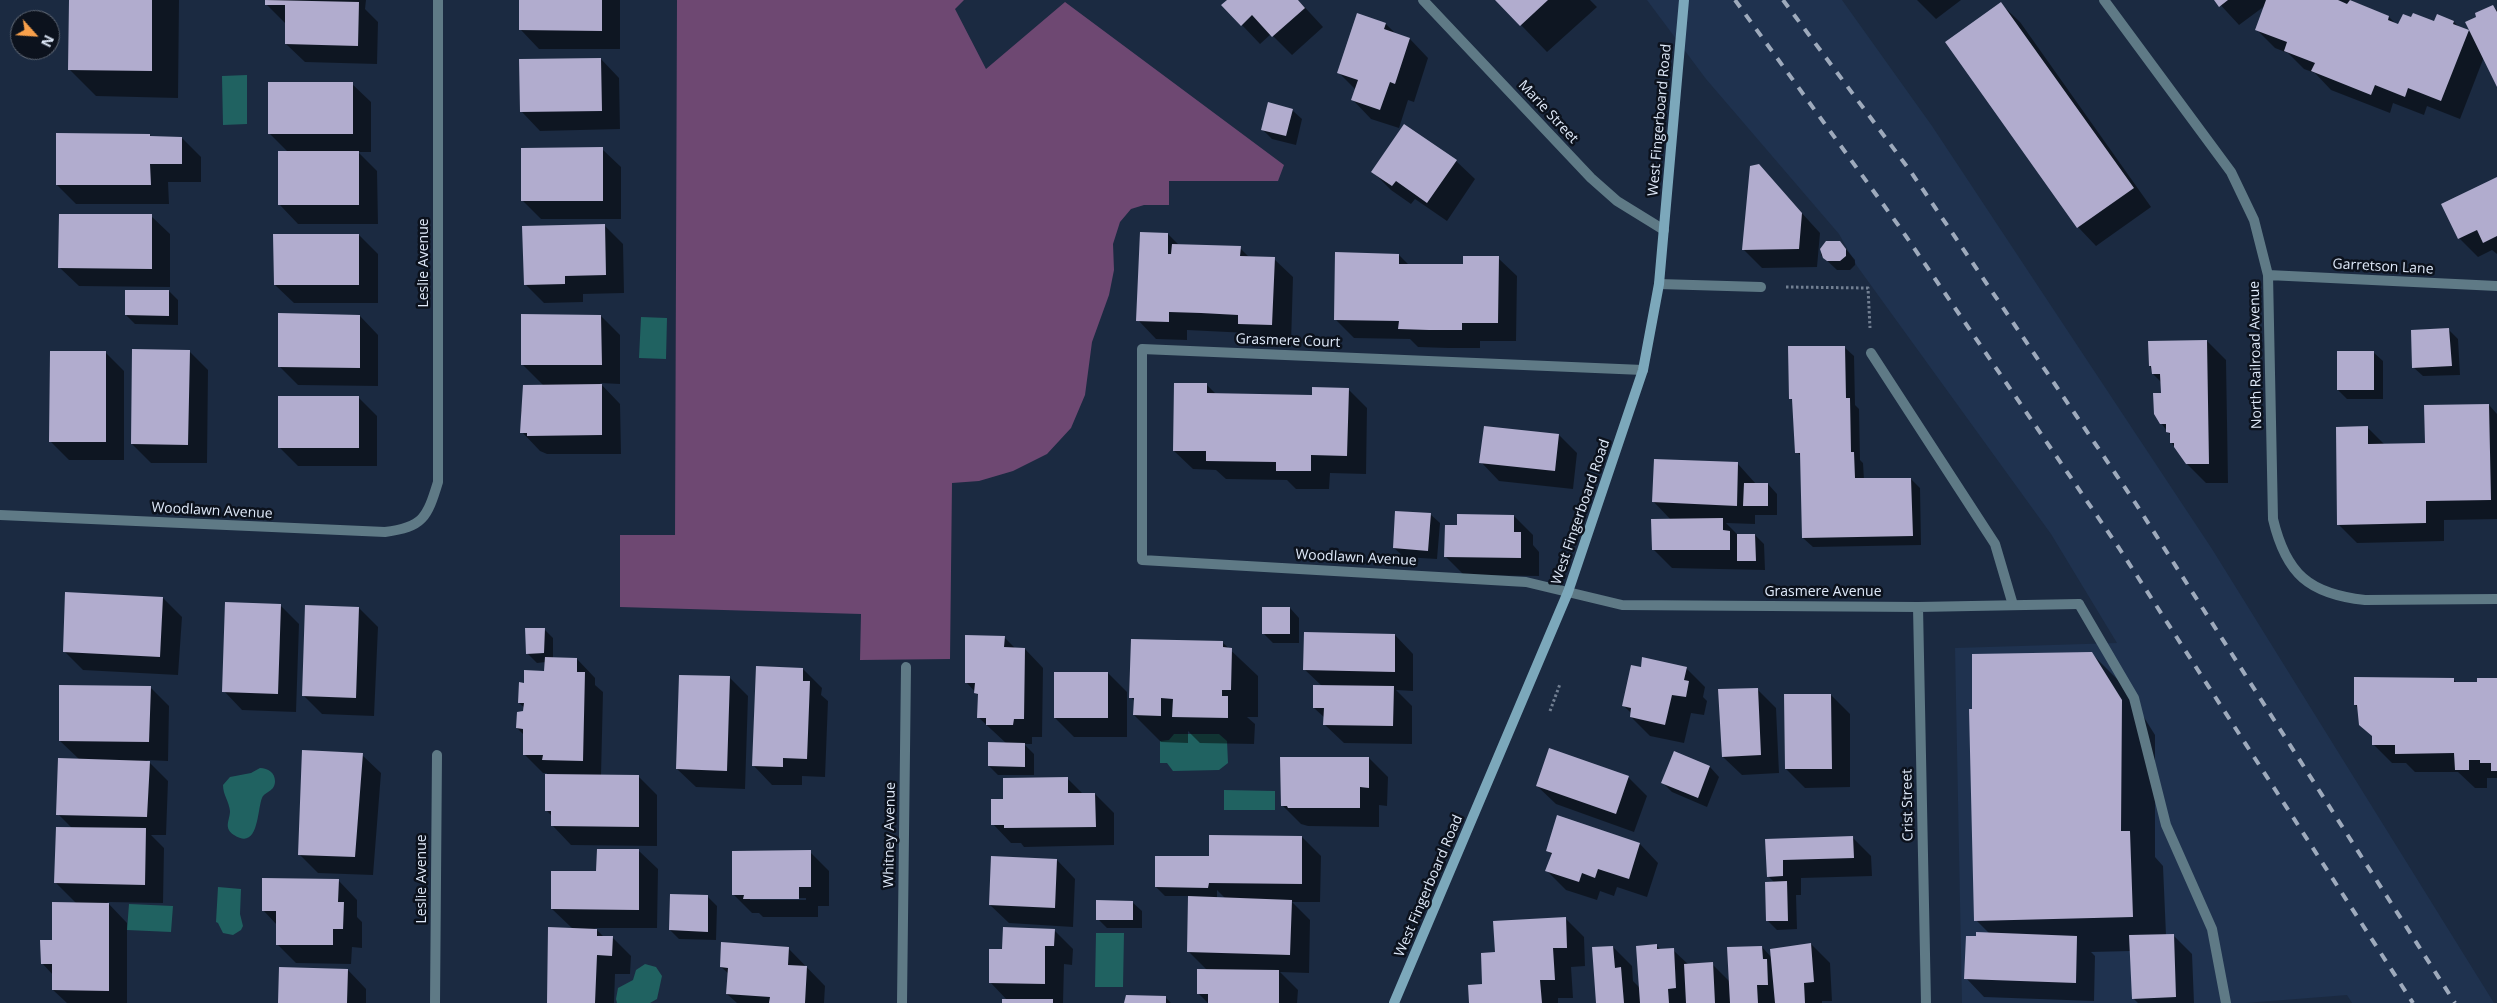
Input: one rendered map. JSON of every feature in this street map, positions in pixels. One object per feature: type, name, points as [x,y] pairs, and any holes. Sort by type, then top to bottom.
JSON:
[{"type":"street","name":"Leslie Avenue","points":[[420,522],[431,505],[438,482],[438,0]]},
{"type":"street","name":"Marie Street","points":[[1423,0],[1591,178],[1617,201],[1664,230]]},
{"type":"street","name":"North Railroad Avenue","points":[[2104,0],[2231,172],[2254,220],[2268,275],[2272,519],[2279,545],[2292,568],[2316,588],[2346,598],[2380,600],[2497,599]]},
{"type":"street","name":"West Fingerboard Road","points":[[1394,1003],[1568,592],[1643,370],[1659,284],[1684,4]]},
{"type":"street","name":"Garretson Lane","points":[[2268,275],[2497,286]]},
{"type":"street","points":[[1659,284],[1761,287]]},
{"type":"street","name":"Grasmere Court","points":[[1142,560],[1142,349],[1643,370]]},
{"type":"street","points":[[1871,353],[1995,544],[2013,605]]},
{"type":"street","name":"Woodlawn Avenue","points":[[0,515],[385,532],[403,530],[420,522]]},
{"type":"street","name":"Woodlawn Avenue","points":[[1142,560],[1526,582],[1568,592]]},
{"type":"street","name":"Grasmere Avenue","points":[[1568,592],[1622,605],[1918,607],[2079,604],[2134,698],[2166,825],[2212,929],[2226,1003]]},
{"type":"street","name":"Crist Street","points":[[1918,607],[1926,1003]]},
{"type":"street","name":"Whitney Avenue","points":[[902,1003],[906,667]]},
{"type":"street","name":"Leslie Avenue","points":[[435,1003],[437,755]]},
{"type":"path","points":[[1761,287],[1868,288],[1871,353]]},
{"type":"shaded area","points":[[677,0],[964,0],[955,9],[986,69],[1065,2],[1284,165],[1278,181],[1169,181],[1169,205],[1144,205],[1131,209],[1120,222],[1113,244],[1114,270],[1109,295],[1092,342],[1085,395],[1071,428],[1047,454],[1013,471],[979,481],[952,483],[950,659],[860,660],[861,614],[620,607],[620,535],[675,535]]},
{"type":"shaded area","points":[[1647,0],[1842,0],[1932,126],[2212,549],[2494,1003],[2352,1003],[2347,995],[2246,1003],[1962,1003],[1955,648],[2117,643],[2051,534],[1857,266],[1839,234],[1706,79]]},
{"type":"shaded area","points":[[247,75],[247,124],[223,125],[222,76]]},
{"type":"shaded area","points":[[641,317],[667,318],[666,359],[639,358]]},
{"type":"shaded area","points":[[1174,734],[1219,734],[1227,741],[1228,763],[1219,770],[1173,771],[1167,763],[1160,763],[1160,741],[1169,740]]},
{"type":"shaded area","points":[[260,768],[272,773],[275,778],[275,785],[262,798],[253,833],[248,838],[242,838],[234,835],[229,830],[230,811],[223,785],[230,777],[251,773]]},
{"type":"shaded area","points":[[1224,790],[1275,791],[1275,810],[1224,810]]},
{"type":"shaded area","points":[[218,887],[241,889],[240,914],[243,926],[241,930],[233,935],[223,933],[216,922]]},
{"type":"shaded area","points":[[129,904],[173,906],[171,932],[127,930]]},
{"type":"shaded area","points":[[1096,933],[1124,933],[1123,987],[1095,987]]},
{"type":"shaded area","points":[[645,964],[656,967],[662,976],[657,999],[650,1003],[617,1003],[618,988],[633,980],[636,970]]},
{"type":"building","points":[[69,0],[152,0],[152,71],[68,70]]},
{"type":"building","points":[[265,0],[359,2],[358,46],[285,44],[285,5],[265,5]]},
{"type":"building","points":[[519,0],[602,0],[602,31],[519,30]]},
{"type":"building","points":[[1227,0],[1298,0],[1305,8],[1272,37],[1252,15],[1241,26],[1221,5]]},
{"type":"building","points":[[1495,0],[1548,0],[1520,26]]},
{"type":"building","points":[[2214,0],[2228,0],[2219,7]]},
{"type":"building","points":[[2266,0],[2338,0],[2347,4],[2350,0],[2389,16],[2388,20],[2398,24],[2403,14],[2411,17],[2413,13],[2434,21],[2437,14],[2454,21],[2453,24],[2469,30],[2441,101],[2408,88],[2405,97],[2375,85],[2371,95],[2311,71],[2315,63],[2284,51],[2287,42],[2255,30]]},
{"type":"building","points":[[2001,2],[2134,188],[2077,228],[1945,42]]},
{"type":"building","points":[[2493,5],[2497,12],[2497,87],[2465,22],[2476,17],[2475,13]]},
{"type":"building","points":[[1357,13],[1386,23],[1384,29],[1410,38],[1395,84],[1390,82],[1380,110],[1351,100],[1358,80],[1337,73]]},
{"type":"building","points":[[601,58],[602,111],[520,112],[519,59]]},
{"type":"building","points":[[268,82],[353,82],[353,134],[268,134]]},
{"type":"building","points":[[1268,102],[1293,109],[1286,136],[1261,130]]},
{"type":"building","points":[[1404,124],[1457,160],[1427,203],[1396,181],[1392,186],[1371,172]]},
{"type":"building","points":[[56,133],[150,134],[150,136],[182,137],[182,164],[150,164],[151,185],[56,185]]},
{"type":"building","points":[[603,147],[603,201],[521,201],[521,148]]},
{"type":"building","points":[[278,151],[359,151],[359,205],[278,205]]},
{"type":"building","points":[[1759,164],[1802,213],[1799,249],[1742,250],[1750,166]]},
{"type":"building","points":[[2497,177],[2497,236],[2483,243],[2477,230],[2458,239],[2441,204]]},
{"type":"building","points":[[59,214],[152,214],[152,269],[58,268]]},
{"type":"building","points":[[605,224],[606,275],[565,276],[565,284],[524,285],[522,226]]},
{"type":"building","points":[[1140,232],[1168,233],[1168,254],[1171,254],[1172,244],[1241,246],[1240,256],[1275,257],[1272,325],[1238,324],[1238,315],[1169,312],[1169,322],[1136,321]]},
{"type":"building","points":[[273,234],[359,234],[359,285],[274,285]]},
{"type":"building","points":[[1826,241],[1840,241],[1846,249],[1846,256],[1840,261],[1827,261],[1823,258],[1820,249]]},
{"type":"building","points":[[1335,252],[1399,254],[1399,264],[1463,264],[1463,256],[1499,256],[1498,323],[1462,323],[1462,330],[1429,330],[1398,329],[1399,321],[1334,320]]},
{"type":"building","points":[[125,290],[169,290],[169,316],[125,315]]},
{"type":"building","points":[[278,313],[360,315],[360,368],[278,367]]},
{"type":"building","points":[[521,314],[601,315],[602,365],[521,365]]},
{"type":"building","points":[[2449,328],[2452,366],[2412,368],[2411,330]]},
{"type":"building","points":[[2207,340],[2209,464],[2186,464],[2174,447],[2174,443],[2170,443],[2170,433],[2166,432],[2166,424],[2160,424],[2154,414],[2153,393],[2161,393],[2160,374],[2152,374],[2151,366],[2149,366],[2148,341]]},
{"type":"building","points":[[1788,346],[1845,346],[1846,398],[1850,398],[1851,452],[1854,452],[1855,478],[1911,478],[1913,536],[1802,538],[1800,453],[1795,453],[1792,399],[1789,399]]},
{"type":"building","points":[[132,349],[190,350],[188,445],[131,444]]},
{"type":"building","points":[[50,351],[106,351],[106,442],[49,442]]},
{"type":"building","points":[[2337,351],[2374,351],[2374,390],[2337,390]]},
{"type":"building","points":[[1174,383],[1207,383],[1207,393],[1312,395],[1312,387],[1349,388],[1347,456],[1311,455],[1311,471],[1276,471],[1276,462],[1206,461],[1206,451],[1173,451]]},
{"type":"building","points":[[602,384],[602,435],[527,436],[527,433],[520,433],[523,385]]},
{"type":"building","points":[[278,396],[359,396],[359,448],[278,448]]},
{"type":"building","points":[[2489,404],[2491,500],[2426,501],[2426,523],[2337,525],[2336,427],[2368,426],[2368,444],[2425,443],[2424,405]]},
{"type":"building","points":[[1484,426],[1559,434],[1555,471],[1479,463]]},
{"type":"building","points":[[1654,459],[1738,462],[1737,506],[1652,502]]},
{"type":"building","points":[[1744,483],[1768,483],[1768,506],[1743,506]]},
{"type":"building","points":[[1395,511],[1431,513],[1428,551],[1393,548]]},
{"type":"building","points":[[1457,514],[1514,515],[1514,532],[1521,532],[1521,558],[1444,557],[1445,525],[1457,525]]},
{"type":"building","points":[[1723,518],[1723,530],[1730,531],[1730,550],[1652,550],[1651,519]]},
{"type":"building","points":[[1737,534],[1755,534],[1756,561],[1737,561]]},
{"type":"building","points":[[65,592],[163,597],[160,657],[63,652]]},
{"type":"building","points":[[225,602],[281,604],[278,694],[222,692]]},
{"type":"building","points":[[305,605],[359,607],[356,698],[302,696]]},
{"type":"building","points":[[1262,607],[1290,607],[1290,634],[1262,634]]},
{"type":"building","points":[[525,628],[545,628],[544,653],[526,654]]},
{"type":"building","points":[[1304,632],[1395,634],[1395,672],[1303,670]]},
{"type":"building","points":[[965,635],[1005,636],[1004,647],[1025,648],[1024,719],[1014,719],[1013,725],[986,725],[986,718],[977,718],[978,694],[974,693],[975,683],[965,683]]},
{"type":"building","points":[[1131,639],[1223,641],[1223,647],[1232,648],[1231,690],[1222,690],[1222,696],[1228,696],[1228,718],[1172,717],[1173,699],[1161,698],[1161,716],[1133,715],[1134,698],[1129,698]]},
{"type":"building","points":[[2092,652],[2122,700],[2121,831],[2130,831],[2133,917],[1974,921],[1969,709],[1972,709],[1972,654]]},
{"type":"building","points":[[545,657],[577,658],[577,672],[585,672],[583,761],[542,760],[543,755],[523,755],[523,729],[516,728],[517,712],[523,711],[524,703],[518,703],[519,682],[524,683],[524,670],[544,671]]},
{"type":"building","points":[[1642,657],[1687,667],[1684,680],[1689,681],[1686,697],[1672,695],[1665,725],[1630,717],[1631,708],[1622,706],[1631,665],[1641,667]]},
{"type":"building","points":[[756,666],[803,668],[803,681],[810,681],[807,759],[783,758],[783,767],[752,766]]},
{"type":"building","points":[[1054,672],[1108,672],[1108,718],[1054,718]]},
{"type":"building","points":[[679,675],[730,676],[727,771],[676,769]]},
{"type":"building","points":[[2354,677],[2454,678],[2454,682],[2477,682],[2477,678],[2497,678],[2497,771],[2491,771],[2491,763],[2480,763],[2480,760],[2469,760],[2469,770],[2455,770],[2454,753],[2395,754],[2395,745],[2372,745],[2372,736],[2359,725],[2357,705],[2354,705]]},
{"type":"building","points":[[59,685],[151,686],[149,742],[59,741]]},
{"type":"building","points":[[1313,685],[1394,686],[1393,726],[1323,725],[1324,708],[1313,708]]},
{"type":"building","points":[[1758,688],[1761,755],[1722,757],[1718,689]]},
{"type":"building","points":[[1784,694],[1831,694],[1832,769],[1785,769]]},
{"type":"building","points":[[988,742],[1025,743],[1025,767],[988,766]]},
{"type":"building","points":[[1549,748],[1629,776],[1616,814],[1536,786]]},
{"type":"building","points":[[302,750],[363,753],[355,857],[298,855]]},
{"type":"building","points":[[1674,751],[1710,766],[1698,798],[1661,783]]},
{"type":"building","points":[[1280,757],[1369,757],[1369,788],[1360,787],[1360,808],[1288,808],[1287,806],[1281,806]]},
{"type":"building","points":[[58,758],[150,761],[147,817],[56,815]]},
{"type":"building","points":[[545,774],[639,775],[639,827],[551,826],[551,811],[545,811]]},
{"type":"building","points":[[1068,777],[1068,793],[1095,793],[1096,827],[1004,828],[1004,825],[991,825],[991,799],[1003,799],[1003,778]]},
{"type":"building","points":[[1557,815],[1640,843],[1629,879],[1598,869],[1595,878],[1582,873],[1579,882],[1545,871],[1552,853],[1546,851]]},
{"type":"building","points":[[56,827],[146,828],[145,885],[54,883]]},
{"type":"building","points":[[1209,835],[1302,836],[1302,884],[1209,883],[1208,888],[1155,887],[1155,856],[1209,856]]},
{"type":"building","points":[[1853,836],[1854,858],[1783,860],[1783,876],[1767,877],[1765,839]]},
{"type":"building","points":[[597,849],[639,849],[639,910],[551,909],[551,871],[596,871]]},
{"type":"building","points":[[811,850],[811,887],[799,887],[799,899],[743,899],[744,895],[732,895],[732,851]]},
{"type":"building","points":[[991,856],[1057,859],[1055,908],[989,905]]},
{"type":"building","points":[[262,878],[339,879],[338,902],[344,902],[343,929],[333,929],[333,945],[276,945],[276,911],[262,911]]},
{"type":"building","points":[[1787,881],[1788,921],[1766,921],[1765,882]]},
{"type":"building","points":[[670,894],[708,895],[708,932],[669,930]]},
{"type":"building","points":[[1188,896],[1292,900],[1290,955],[1187,952]]},
{"type":"building","points":[[1096,900],[1133,901],[1133,920],[1096,920]]},
{"type":"building","points":[[52,902],[109,903],[109,991],[52,990],[52,964],[41,964],[40,940],[52,940]]},
{"type":"building","points":[[1566,917],[1567,948],[1553,948],[1555,980],[1540,980],[1542,1003],[1469,1003],[1468,985],[1482,984],[1481,953],[1495,952],[1493,921]]},
{"type":"building","points":[[548,927],[597,929],[597,936],[613,936],[612,956],[597,955],[595,1003],[547,1003]]},
{"type":"building","points":[[1003,927],[1055,929],[1054,946],[1045,946],[1045,984],[989,983],[989,949],[1002,949]]},
{"type":"building","points":[[1976,932],[2077,936],[2076,983],[1964,979],[1966,936],[1976,936]]},
{"type":"building","points":[[2174,934],[2176,997],[2132,999],[2129,935]]},
{"type":"building","points":[[721,942],[789,947],[788,965],[807,966],[805,1003],[769,1003],[770,997],[726,994],[728,968],[720,967]]},
{"type":"building","points":[[1811,943],[1814,982],[1804,983],[1805,1003],[1775,1003],[1770,949]]},
{"type":"building","points":[[1657,944],[1657,949],[1674,948],[1676,988],[1668,989],[1669,1003],[1640,1003],[1636,946]]},
{"type":"building","points":[[1613,946],[1615,968],[1621,967],[1624,1003],[1596,1003],[1592,947]]},
{"type":"building","points":[[1762,946],[1763,959],[1767,959],[1768,985],[1757,985],[1758,1003],[1730,1003],[1727,947]]},
{"type":"building","points":[[1713,962],[1715,1003],[1686,1003],[1684,964]]},
{"type":"building","points":[[279,967],[348,969],[347,1003],[278,1003]]},
{"type":"building","points":[[1197,969],[1279,970],[1279,1003],[1208,1003],[1208,994],[1197,994]]},
{"type":"building","points":[[1126,995],[1166,996],[1166,1003],[1124,1003]]},
{"type":"building","points":[[1002,999],[1053,999],[1053,1003],[1002,1003]]},
{"type":"railway","points":[[1735,0],[1901,229],[2119,548],[2413,1003]]},
{"type":"railway","points":[[1783,0],[1911,172],[2136,504],[2455,1003]]}]
